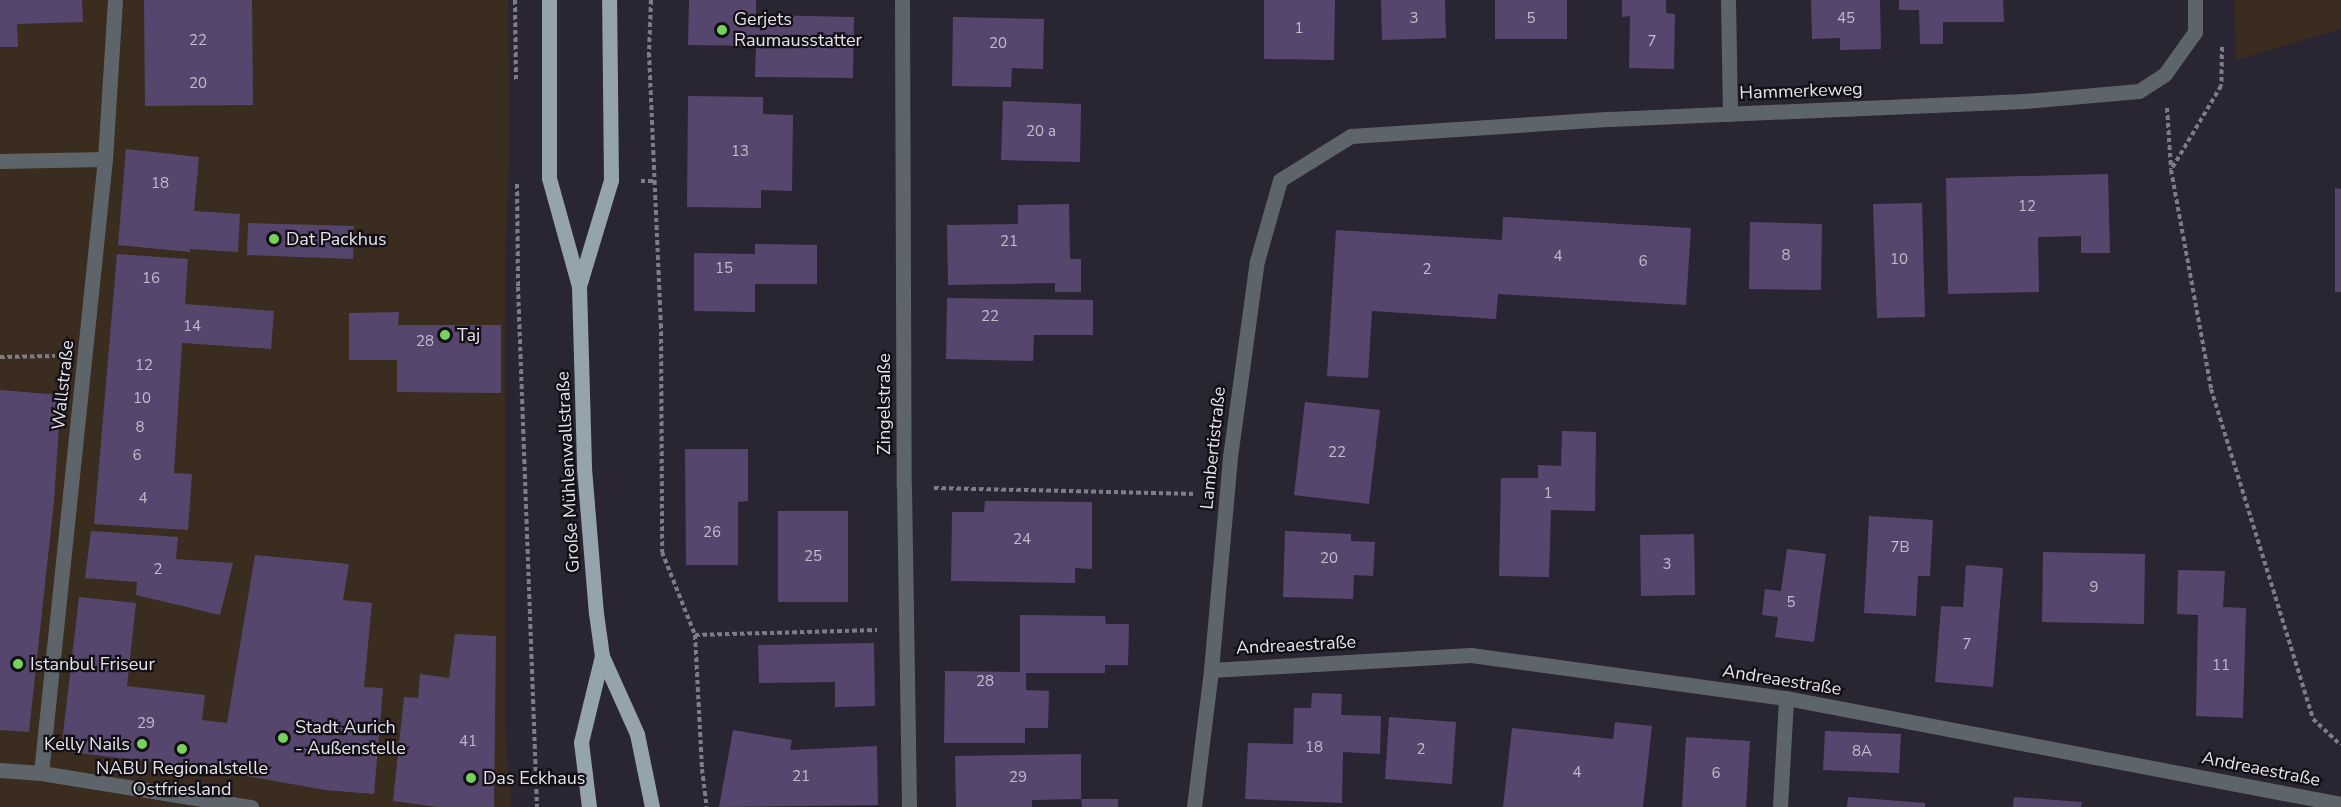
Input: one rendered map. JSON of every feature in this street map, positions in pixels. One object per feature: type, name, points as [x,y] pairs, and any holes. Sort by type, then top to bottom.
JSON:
[{"type":"main road","name":"Große Mühlenwallstraße","points":[[549,0],[549,177],[579,286],[584,468],[602,656],[637,734],[652,807]]},
{"type":"main road","name":"Große Mühlenwallstraße","points":[[579,286],[611,180],[609,0]]},
{"type":"main road","name":"Große Mühlenwallstraße","points":[[589,807],[581,742],[602,656]]},
{"type":"street","name":"Wallstraße","points":[[41,773],[105,159],[115,0]]},
{"type":"street","name":"Zingelstraße","points":[[902,0],[904,487],[909,807]]},
{"type":"street","points":[[1728,0],[1730,114]]},
{"type":"street","name":"Hammerkeweg","points":[[1351,136],[1730,114],[2047,99],[2139,91],[2165,74],[2195,32],[2195,0]]},
{"type":"street","name":"Lambertistraße","points":[[1194,807],[1211,670],[1227,495],[1257,261],[1280,180],[1351,136]]},
{"type":"street","points":[[0,160],[105,159]]},
{"type":"street","name":"Andreaestraße","points":[[1211,670],[1471,655],[1786,698],[2323,804],[2341,804]]},
{"type":"street","points":[[1780,807],[1786,698]]},
{"type":"street","points":[[0,770],[41,773],[190,803],[251,807]]},
{"type":"path","points":[[515,0],[516,90]]},
{"type":"path","points":[[651,0],[649,53],[661,324],[662,552],[695,635],[702,769],[707,807]]},
{"type":"path","points":[[2171,170],[2221,86],[2222,43]]},
{"type":"path","points":[[2165,74],[2171,170],[2211,389],[2313,719],[2341,745]]},
{"type":"path","points":[[517,180],[518,286],[537,807]]},
{"type":"path","points":[[0,357],[86,356]]},
{"type":"path","points":[[904,487],[1227,495]]},
{"type":"path","points":[[695,635],[906,630]]},
{"type":"shaded area","points":[[0,0],[508,0],[510,143],[505,259],[505,730],[511,807],[0,807]]},
{"type":"shaded area","points":[[2234,0],[2341,0],[2341,29],[2236,60]]},
{"type":"building","points":[[0,0],[82,0],[83,22],[17,24],[18,47],[0,47]]},
{"type":"building","points":[[144,0],[252,0],[253,105],[145,106]]},
{"type":"building","points":[[689,0],[756,0],[756,15],[854,17],[853,78],[755,77],[756,46],[688,45]]},
{"type":"building","points":[[1264,0],[1335,0],[1334,60],[1264,59]]},
{"type":"building","points":[[1381,0],[1445,0],[1446,38],[1382,40]]},
{"type":"building","points":[[1495,0],[1567,0],[1567,39],[1495,39]]},
{"type":"building","points":[[1622,0],[1666,0],[1666,13],[1675,14],[1674,69],[1629,68],[1630,16],[1622,17]]},
{"type":"building","points":[[1811,0],[1880,0],[1881,49],[1840,50],[1840,38],[1812,39]]},
{"type":"building","points":[[1899,0],[2003,0],[2004,22],[1943,22],[1943,44],[1920,44],[1919,10],[1899,10]]},
{"type":"building","points":[[953,17],[1044,19],[1043,69],[1012,68],[1011,87],[952,86]]},
{"type":"building","points":[[688,96],[763,97],[763,114],[793,115],[792,191],[761,190],[761,208],[687,207]]},
{"type":"building","points":[[1003,101],[1081,104],[1080,162],[1001,160]]},
{"type":"building","points":[[126,149],[199,157],[194,211],[240,214],[238,252],[190,249],[190,252],[118,245]]},
{"type":"building","points":[[2108,174],[2110,253],[2081,253],[2081,236],[2038,237],[2039,292],[1948,294],[1946,178]]},
{"type":"building","points":[[2335,188],[2341,189],[2341,292],[2335,292]]},
{"type":"building","points":[[1922,203],[1925,317],[1877,318],[1873,204]]},
{"type":"building","points":[[1069,204],[1070,259],[1081,259],[1081,292],[1055,292],[1055,283],[948,285],[947,225],[1018,224],[1018,205]]},
{"type":"building","points":[[1503,217],[1691,228],[1686,305],[1498,294],[1496,319],[1372,311],[1368,378],[1327,376],[1336,230],[1502,240]]},
{"type":"building","points":[[1750,222],[1822,224],[1821,290],[1749,289]]},
{"type":"building","points":[[248,223],[354,226],[353,259],[247,255]]},
{"type":"building","points":[[755,244],[817,245],[817,284],[755,284],[755,312],[694,311],[694,253],[755,254]]},
{"type":"building","points":[[117,254],[188,259],[185,304],[274,311],[271,349],[182,343],[174,473],[192,474],[188,530],[94,524]]},
{"type":"building","points":[[947,298],[1093,300],[1093,335],[1034,335],[1033,361],[946,359]]},
{"type":"building","points":[[399,312],[398,325],[501,325],[501,393],[397,392],[397,360],[349,360],[349,313]]},
{"type":"building","points":[[0,390],[61,395],[54,501],[29,732],[0,730]]},
{"type":"building","points":[[1305,402],[1380,410],[1369,504],[1294,495]]},
{"type":"building","points":[[1562,431],[1596,432],[1595,511],[1551,510],[1549,577],[1499,576],[1501,478],[1538,478],[1538,465],[1561,466]]},
{"type":"building","points":[[685,449],[748,449],[748,501],[738,502],[738,565],[686,565]]},
{"type":"building","points":[[985,501],[1092,502],[1092,569],[1075,568],[1075,583],[951,581],[952,512],[984,512]]},
{"type":"building","points":[[778,511],[848,511],[848,602],[778,602]]},
{"type":"building","points":[[1869,516],[1933,520],[1930,576],[1918,576],[1916,616],[1864,613]]},
{"type":"building","points":[[91,531],[178,537],[176,559],[233,563],[220,615],[136,595],[137,582],[85,578]]},
{"type":"building","points":[[1285,531],[1351,534],[1351,541],[1375,542],[1373,576],[1354,575],[1353,599],[1283,597]]},
{"type":"building","points":[[1694,534],[1695,595],[1641,596],[1640,535]]},
{"type":"building","points":[[1787,549],[1826,554],[1814,642],[1775,637],[1778,617],[1762,615],[1765,589],[1781,591]]},
{"type":"building","points":[[2043,552],[2145,554],[2144,624],[2042,622]]},
{"type":"building","points":[[255,555],[349,564],[343,600],[372,603],[364,687],[383,688],[374,794],[325,790],[196,767],[61,751],[79,597],[136,603],[127,686],[205,695],[202,720],[227,723]]},
{"type":"building","points":[[1966,565],[2003,568],[1993,687],[1935,682],[1941,606],[1963,607]]},
{"type":"building","points":[[2178,570],[2225,571],[2223,607],[2246,608],[2243,718],[2196,716],[2198,615],[2177,614]]},
{"type":"building","points":[[1020,615],[1105,616],[1106,624],[1129,624],[1128,665],[1105,665],[1105,673],[1026,673],[1026,690],[1049,691],[1048,728],[1025,728],[1025,743],[944,743],[945,671],[1020,672]]},
{"type":"building","points":[[455,634],[496,636],[494,807],[438,807],[393,801],[404,697],[418,698],[420,674],[449,678]]},
{"type":"building","points":[[874,643],[875,706],[835,707],[835,682],[759,683],[758,645]]},
{"type":"building","points":[[1312,693],[1342,694],[1341,715],[1381,716],[1380,754],[1343,752],[1342,803],[1245,799],[1248,743],[1293,744],[1294,708],[1311,708]]},
{"type":"building","points":[[1389,717],[1456,722],[1452,784],[1385,779]]},
{"type":"building","points":[[1615,722],[1652,726],[1643,807],[1503,807],[1512,728],[1613,739]]},
{"type":"building","points":[[733,730],[792,740],[790,750],[877,746],[878,805],[719,807]]},
{"type":"building","points":[[1825,731],[1901,734],[1899,773],[1823,770]]},
{"type":"building","points":[[1686,737],[1750,741],[1746,807],[1682,807]]},
{"type":"building","points":[[1081,754],[1081,799],[1032,800],[1032,807],[956,807],[955,756]]},
{"type":"building","points":[[1848,797],[1925,803],[1925,807],[1847,807]]},
{"type":"building","points":[[2014,797],[2082,802],[2081,807],[2013,807]]},
{"type":"building","points":[[1081,799],[1118,799],[1118,807],[1082,807]]},
{"type":"place","name":"Gerjets Raumausstatter","points":[[722,30]]},
{"type":"place","name":"Dat Packhus","points":[[274,239]]},
{"type":"place","name":"Taj","points":[[445,335]]},
{"type":"place","name":"Istanbul Friseur","points":[[18,664]]},
{"type":"place","name":"Stadt Aurich - Außenstelle","points":[[283,738]]},
{"type":"place","name":"Kelly Nails","points":[[142,744]]},
{"type":"place","name":"NABU Regionalstelle Ostfriesland","points":[[182,749]]},
{"type":"place","name":"Das Eckhaus","points":[[471,778]]}]
